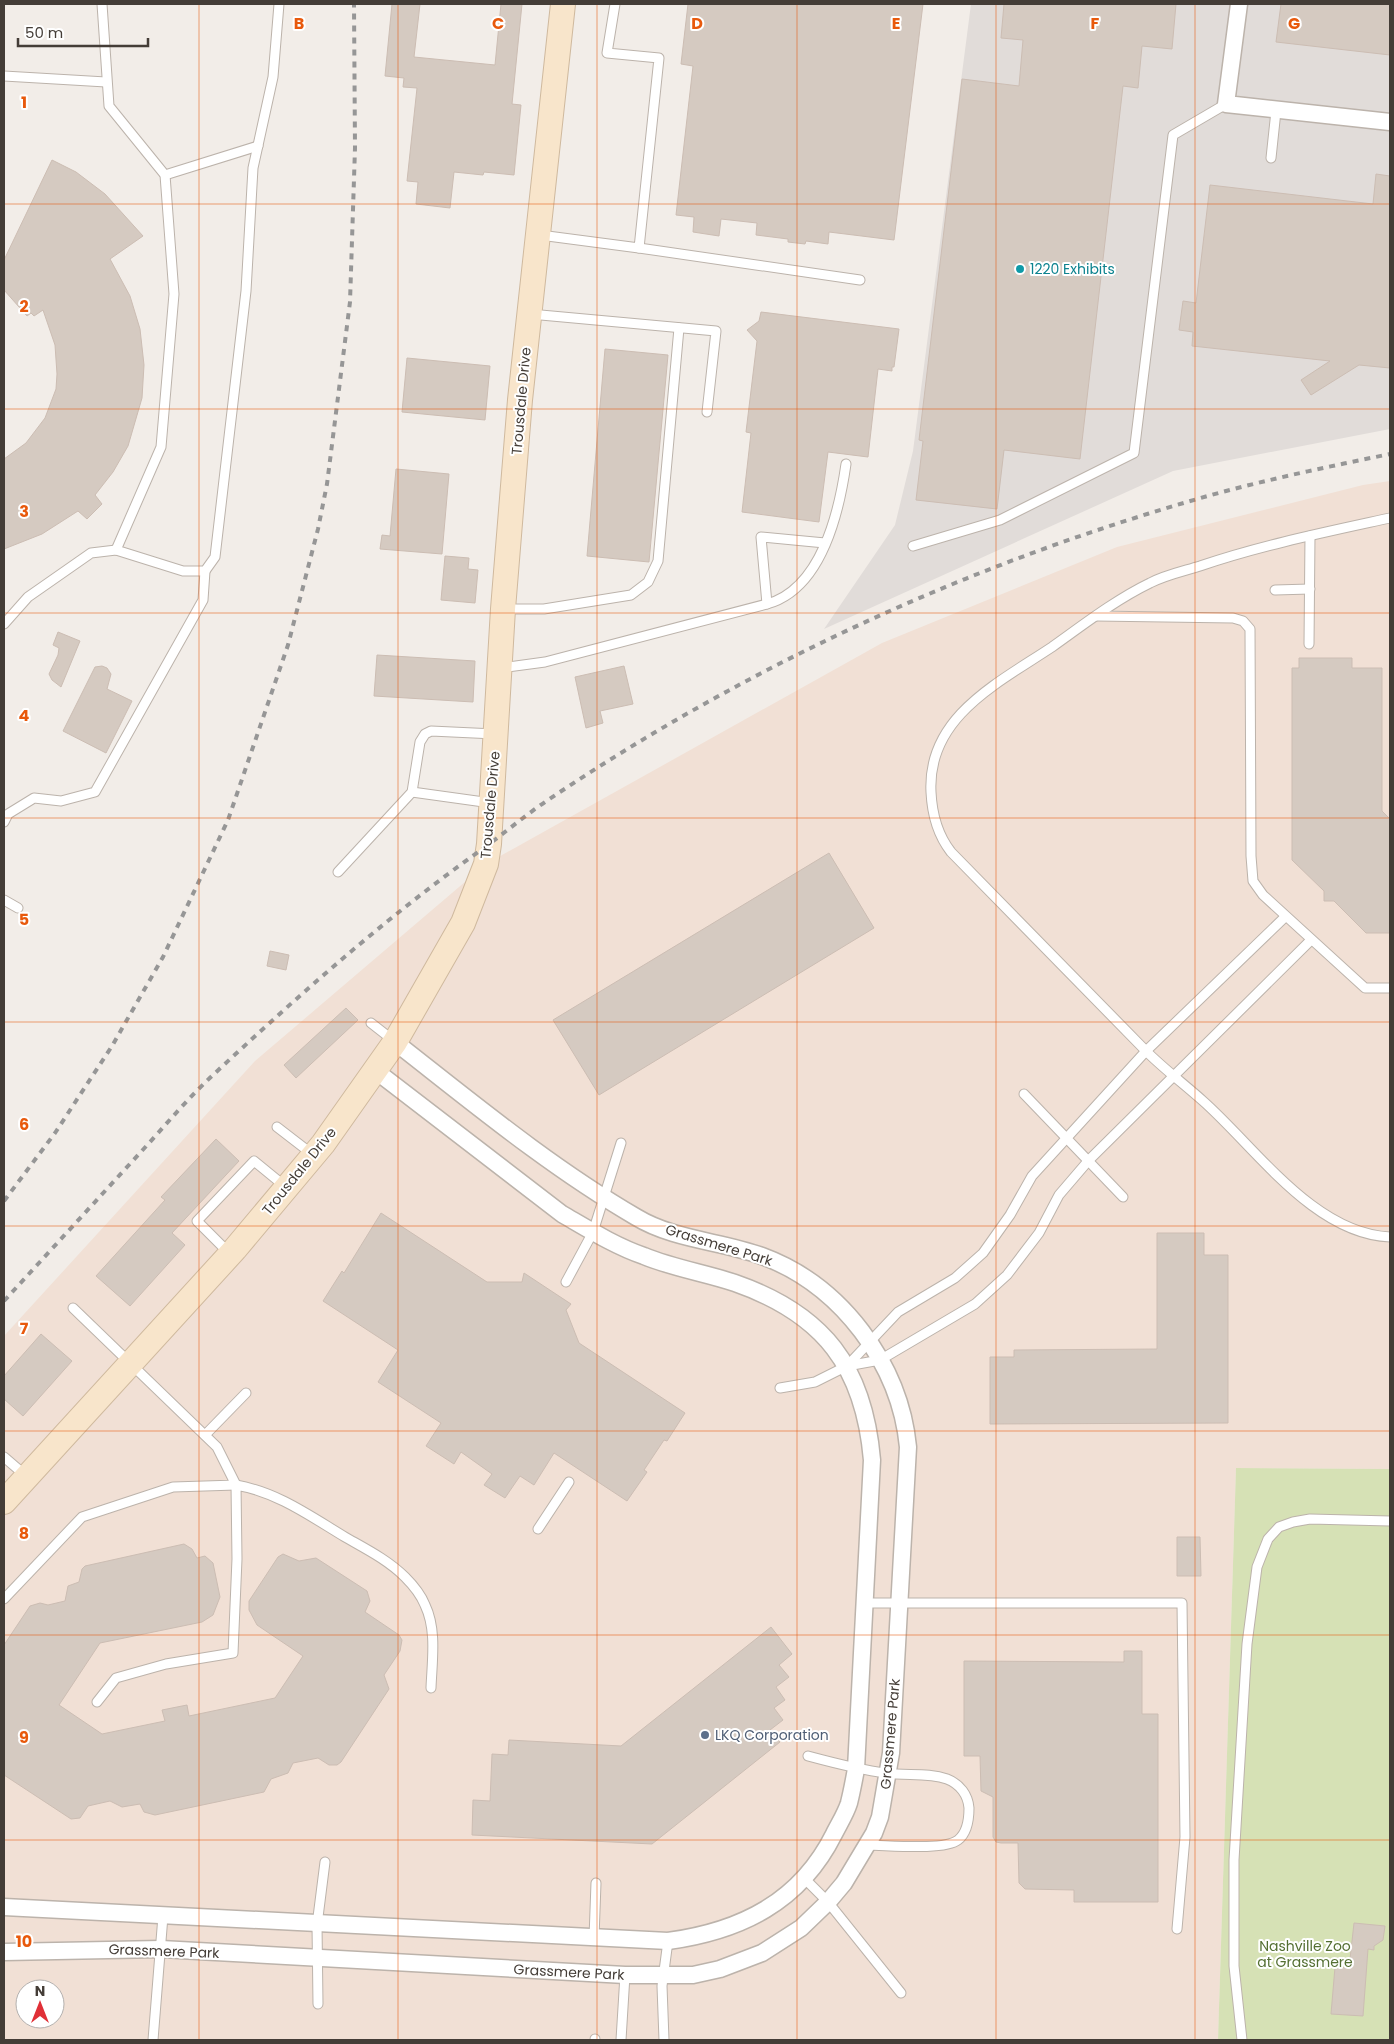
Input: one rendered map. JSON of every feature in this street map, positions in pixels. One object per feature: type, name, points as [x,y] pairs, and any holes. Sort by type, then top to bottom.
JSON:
[{"type":"street","name":"Trousdale Drive","points":[[4,1502],[230,1254],[314,1156],[395,1042],[463,923],[476,893],[486,864],[492,803],[503,609],[529,314],[563,4]]},
{"type":"street","points":[[1239,4],[1226,104],[1274,111],[1390,122]]},
{"type":"street","name":"Grassmere Park","points":[[4,1952],[161,1949],[625,1975],[693,1975],[711,1971],[762,1953],[801,1928],[828,1902],[844,1883],[867,1845],[880,1817],[889,1774],[908,1447],[906,1429],[893,1384],[870,1343],[849,1314],[815,1286],[789,1268],[735,1248],[683,1236],[640,1220],[603,1198],[542,1155],[395,1042]]},
{"type":"street","points":[[4,1907],[317,1925],[668,1941],[724,1930],[766,1909],[805,1879],[818,1863],[848,1804],[856,1769],[872,1460],[870,1432],[859,1391],[847,1366],[834,1348],[804,1316],[769,1297],[735,1283],[643,1256],[593,1232],[528,1190],[376,1071]]},
{"type":"lane","points":[[102,4],[109,106],[165,175],[174,294],[161,447],[116,550]]},
{"type":"lane","points":[[4,822],[8,814],[34,798],[61,801],[95,792],[203,600],[206,571],[215,557],[227,473],[246,291],[253,168],[273,77],[279,4]]},
{"type":"lane","points":[[615,4],[607,53],[659,58],[639,248]]},
{"type":"lane","points":[[4,76],[106,82]]},
{"type":"lane","points":[[913,546],[1000,520],[1134,454],[1173,134],[1226,104]]},
{"type":"lane","points":[[1271,158],[1274,111]]},
{"type":"lane","points":[[165,175],[258,146]]},
{"type":"lane","points":[[537,235],[860,280]]},
{"type":"lane","points":[[529,314],[716,331],[707,412]]},
{"type":"lane","points":[[503,609],[544,609],[624,597],[638,591],[653,574],[658,561],[679,328]]},
{"type":"lane","points":[[499,668],[545,662],[767,604],[795,590],[813,567],[840,507],[846,464]]},
{"type":"lane","points":[[1390,518],[1229,556],[1150,582],[1096,616],[959,713],[941,741],[932,768],[932,810],[943,839],[951,852],[1146,1051],[1173,1077],[1203,1100],[1272,1168],[1326,1216],[1363,1233],[1390,1237]]},
{"type":"lane","points":[[1309,644],[1310,536]]},
{"type":"lane","points":[[767,604],[761,537],[825,543]]},
{"type":"lane","points":[[4,624],[28,597],[90,553],[116,550],[183,571],[206,571]]},
{"type":"lane","points":[[1275,590],[1310,589]]},
{"type":"lane","points":[[1096,616],[1233,618],[1243,621],[1250,629],[1252,876],[1256,887],[1285,917],[1366,988],[1390,988]]},
{"type":"lane","points":[[338,872],[412,792],[420,742],[425,734],[431,731],[496,734]]},
{"type":"lane","points":[[412,792],[492,803]]},
{"type":"lane","points":[[4,900],[18,908]]},
{"type":"lane","points":[[847,1366],[898,1312],[956,1278],[983,1253],[1010,1214],[1032,1176],[1067,1137],[1146,1051],[1285,917]]},
{"type":"lane","points":[[780,1388],[815,1382],[847,1366],[880,1360],[975,1304],[1007,1275],[1039,1233],[1059,1195],[1089,1160],[1311,940]]},
{"type":"lane","points":[[371,1022],[395,1042]]},
{"type":"lane","points":[[1024,1094],[1123,1197]]},
{"type":"lane","points":[[276,1127],[314,1156]]},
{"type":"lane","points":[[566,1282],[593,1232],[621,1143]]},
{"type":"lane","points":[[230,1254],[197,1221],[254,1161],[287,1188]]},
{"type":"lane","points":[[73,1308],[205,1435],[224,1456],[236,1484],[237,1559],[233,1654],[166,1664],[116,1678],[97,1702]]},
{"type":"lane","points":[[205,1435],[246,1393]]},
{"type":"lane","points":[[4,1456],[27,1477]]},
{"type":"lane","points":[[538,1529],[569,1482]]},
{"type":"lane","points":[[4,1599],[82,1517],[174,1487],[236,1484],[256,1488],[277,1497],[383,1559],[405,1577],[420,1594],[430,1620],[432,1643],[431,1688]]},
{"type":"lane","points":[[1242,2040],[1234,1966],[1234,1860],[1247,1644],[1257,1567],[1268,1539],[1280,1527],[1293,1522],[1310,1519],[1390,1521]]},
{"type":"lane","points":[[864,1603],[1182,1603],[1185,1837],[1177,1929]]},
{"type":"lane","points":[[808,1756],[856,1769],[889,1774],[924,1774],[953,1782],[962,1790],[967,1800],[967,1826],[960,1839],[950,1844],[867,1845]]},
{"type":"lane","points":[[318,2004],[317,1925],[325,1862]]},
{"type":"lane","points":[[805,1879],[828,1902],[902,1993]]},
{"type":"lane","points":[[594,1938],[596,1883]]},
{"type":"lane","points":[[153,2040],[163,1916]]},
{"type":"lane","points":[[664,2040],[662,1986],[668,1941]]},
{"type":"lane","points":[[621,2040],[625,1975]]},
{"type":"shaded area","points":[[971,4],[1390,4],[1390,429],[1173,471],[824,629],[895,525],[913,451]]},
{"type":"shaded area","points":[[1390,481],[1390,1469],[1236,1468],[1218,2040],[4,2040],[4,1336],[255,1061],[486,864],[882,643],[1117,547],[1363,485]]},
{"type":"green space","name":"Nashville Zoo at Grassmere","points":[[1236,1468],[1390,1469],[1390,2040],[1218,2040]]},
{"type":"building","points":[[392,4],[420,4],[414,57],[495,65],[501,4],[522,4],[512,104],[521,105],[514,175],[484,172],[483,175],[454,172],[450,208],[416,204],[418,182],[407,181],[417,88],[403,87],[404,78],[385,76]]},
{"type":"building","points":[[688,4],[923,4],[894,240],[829,232],[828,244],[806,241],[805,244],[788,242],[788,239],[756,235],[757,223],[721,219],[719,236],[693,232],[694,217],[676,215],[693,66],[681,64]]},
{"type":"building","name":"1220 Exhibits","points":[[1004,4],[1176,4],[1172,49],[1142,46],[1138,88],[1123,86],[1080,459],[1004,450],[997,509],[916,500],[923,441],[919,440],[962,79],[1019,86],[1023,40],[1001,38]]},
{"type":"building","points":[[1281,4],[1390,4],[1390,55],[1276,42]]},
{"type":"building","points":[[52,160],[76,172],[105,194],[143,236],[110,259],[130,296],[140,329],[144,365],[142,398],[128,446],[113,472],[95,495],[102,504],[87,519],[78,511],[42,534],[4,549],[4,459],[26,443],[45,418],[56,389],[57,374],[55,345],[43,310],[34,316],[31,313],[27,316],[4,290],[4,260]]},
{"type":"building","points":[[1376,174],[1390,176],[1390,368],[1359,365],[1311,395],[1301,380],[1330,361],[1192,346],[1193,332],[1179,330],[1183,301],[1196,303],[1210,185],[1373,204]]},
{"type":"building","points":[[761,312],[899,329],[892,371],[878,369],[868,457],[828,452],[819,522],[742,512],[751,433],[746,432],[757,341],[747,330],[759,321]]},
{"type":"building","points":[[605,349],[668,355],[649,562],[587,556]]},
{"type":"building","points":[[407,358],[490,366],[485,420],[402,412]]},
{"type":"building","points":[[396,469],[449,474],[442,554],[380,549],[382,535],[390,536]]},
{"type":"building","points":[[445,556],[469,558],[468,569],[478,570],[475,603],[441,600]]},
{"type":"building","points":[[58,632],[80,641],[61,687],[52,680],[49,674],[58,655],[59,648],[53,645]]},
{"type":"building","points":[[377,655],[475,661],[473,702],[374,696]]},
{"type":"building","points":[[1299,658],[1352,658],[1352,668],[1382,668],[1382,811],[1390,819],[1390,933],[1366,933],[1334,901],[1324,901],[1324,891],[1292,860],[1292,668],[1299,668]]},
{"type":"building","points":[[102,666],[107,668],[111,674],[107,689],[132,701],[106,753],[63,731],[95,667]]},
{"type":"building","points":[[624,666],[633,704],[600,711],[603,723],[586,728],[575,677]]},
{"type":"building","points":[[829,853],[874,928],[599,1095],[553,1020]]},
{"type":"building","points":[[270,951],[289,955],[286,970],[267,966]]},
{"type":"building","points":[[346,1008],[358,1020],[296,1078],[284,1065]]},
{"type":"building","points":[[216,1139],[239,1161],[172,1233],[185,1245],[130,1306],[96,1276],[165,1200],[161,1197]]},
{"type":"building","points":[[381,1213],[487,1282],[522,1282],[524,1273],[571,1304],[566,1310],[579,1343],[685,1413],[667,1441],[664,1440],[644,1470],[647,1472],[627,1501],[554,1453],[534,1485],[520,1476],[505,1498],[484,1485],[492,1474],[461,1452],[454,1464],[426,1446],[441,1423],[378,1382],[398,1350],[323,1301],[342,1271],[344,1273]]},
{"type":"building","points":[[1157,1233],[1204,1233],[1204,1255],[1228,1255],[1228,1423],[990,1424],[990,1357],[1014,1357],[1014,1350],[1157,1349]]},
{"type":"building","points":[[41,1334],[72,1361],[23,1416],[4,1399],[4,1376]]},
{"type":"building","points":[[1177,1537],[1200,1537],[1201,1576],[1177,1576]]},
{"type":"building","points":[[184,1544],[192,1549],[197,1558],[205,1556],[213,1563],[220,1597],[213,1615],[202,1622],[100,1643],[59,1705],[102,1734],[165,1721],[162,1710],[187,1705],[189,1716],[275,1698],[303,1656],[257,1625],[249,1610],[249,1601],[278,1557],[283,1554],[299,1561],[316,1558],[367,1591],[370,1601],[365,1612],[399,1635],[402,1640],[400,1651],[384,1675],[389,1689],[341,1762],[337,1765],[329,1765],[318,1758],[293,1763],[288,1773],[271,1779],[264,1792],[155,1815],[144,1812],[140,1804],[122,1807],[110,1801],[88,1806],[80,1818],[71,1819],[4,1775],[4,1645],[30,1606],[40,1603],[48,1605],[65,1601],[68,1586],[79,1582],[82,1569],[85,1566]]},
{"type":"building","name":"LKQ Corporation","points":[[771,1627],[792,1654],[779,1665],[789,1677],[776,1687],[785,1700],[774,1708],[783,1720],[770,1730],[780,1742],[652,1844],[472,1835],[473,1800],[490,1801],[492,1754],[508,1755],[509,1740],[621,1746]]},
{"type":"building","points":[[1124,1651],[1142,1651],[1142,1714],[1158,1714],[1158,1902],[1074,1902],[1074,1890],[1025,1889],[1019,1883],[1018,1843],[996,1842],[993,1837],[993,1797],[981,1791],[980,1756],[964,1756],[964,1661],[1124,1662]]},
{"type":"building","points":[[1354,1923],[1385,1926],[1383,1940],[1374,1946],[1374,1950],[1368,1949],[1363,2016],[1331,2014],[1335,1967],[1349,1968]]},
{"type":"railway","points":[[4,1201],[55,1133],[112,1046],[163,957],[228,820],[288,645],[318,529],[327,484],[350,302],[355,148],[354,4]]},
{"type":"railway","points":[[4,1301],[194,1094],[313,984],[381,926],[452,871],[540,805],[622,752],[699,707],[777,665],[856,626],[937,590],[1019,558],[1103,528],[1187,502],[1237,488],[1390,454]]},
{"type":"place","name":"1220 Exhibits","points":[[1020,269]]},
{"type":"place","name":"LKQ Corporation","points":[[705,1735]]}]
